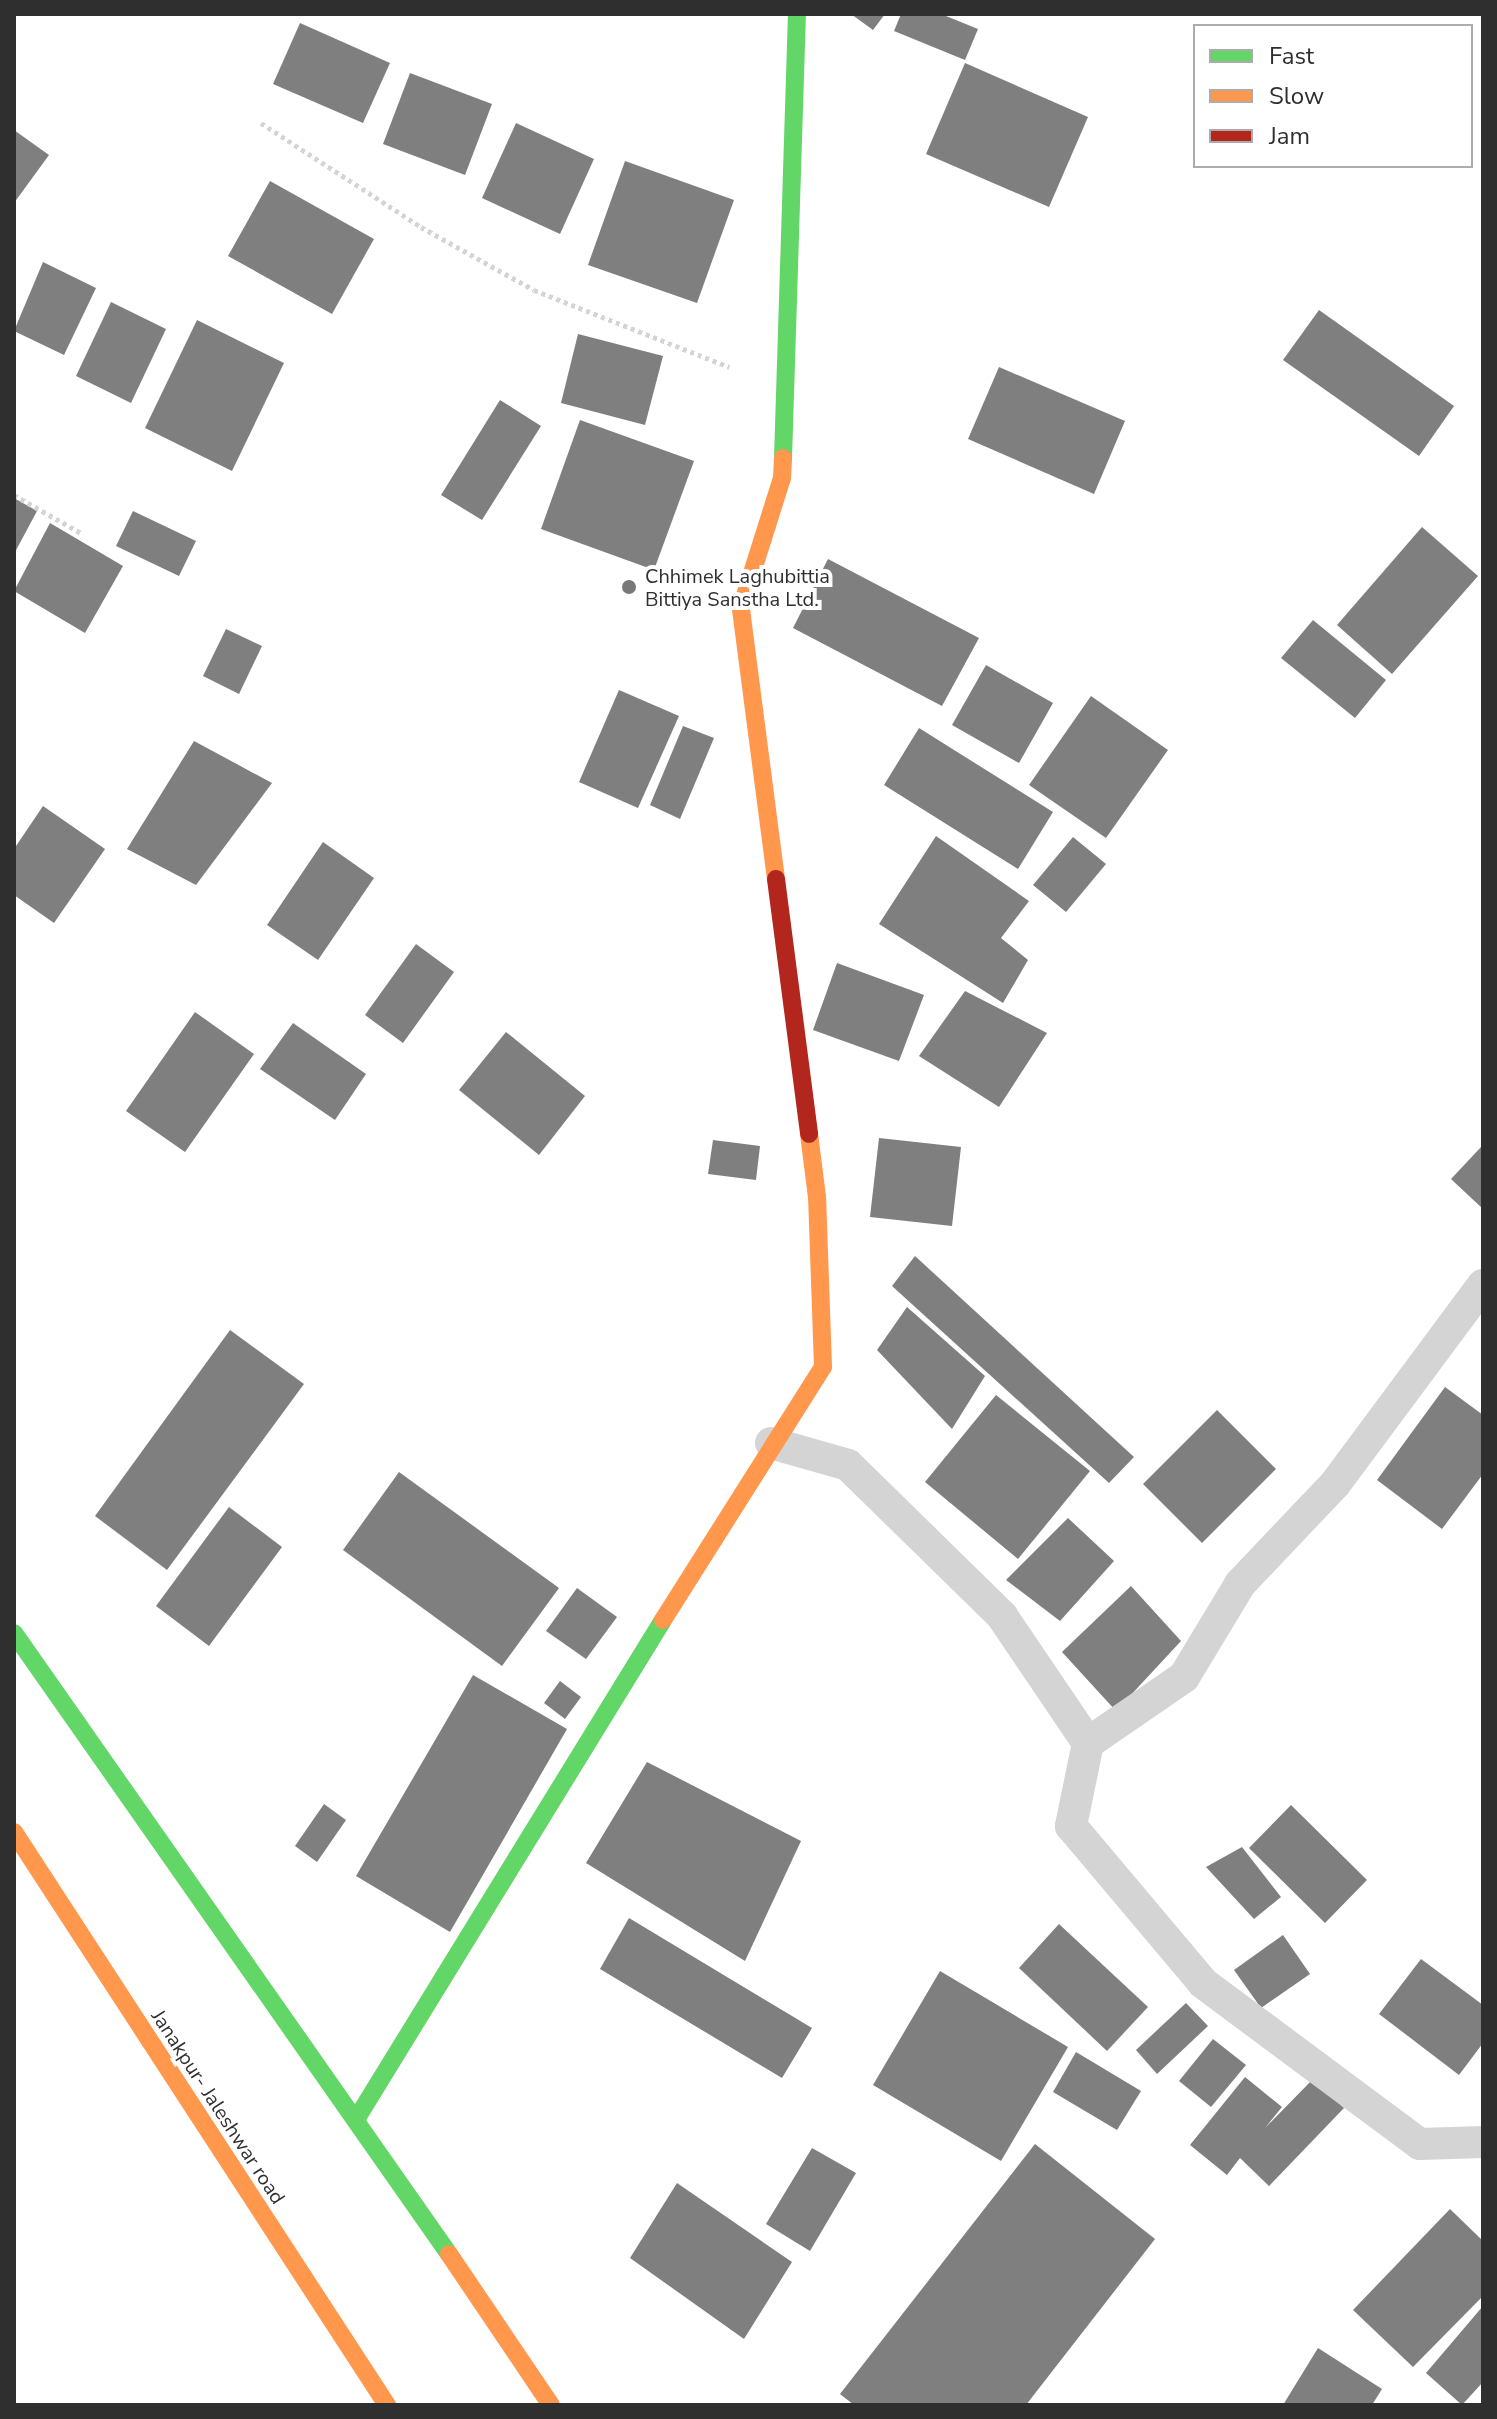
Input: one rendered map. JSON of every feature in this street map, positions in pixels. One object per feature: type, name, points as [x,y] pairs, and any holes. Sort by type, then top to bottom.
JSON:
[{"type":"main road","points":[[357,2118],[771,1443],[823,1367],[817,1197],[741,608],[782,478],[788,381],[797,14]]},
{"type":"main road","points":[[14,1633],[357,2118],[551,2405]]},
{"type":"main road","name":"Janakpur- Jaleshwar road","points":[[14,1832],[387,2405]]},
{"type":"lane","points":[[1483,1285],[1335,1484],[1240,1584],[1184,1677],[1088,1743],[1071,1826],[1203,1983],[1420,2144],[1483,2142]]},
{"type":"lane","points":[[771,1443],[848,1465],[1002,1616],[1088,1743]]},
{"type":"path","points":[[261,123],[421,227],[534,290],[704,360],[788,381]]},
{"type":"path","points":[[14,495],[81,533]]},
{"type":"building","points":[[851,14],[885,14],[873,30]]},
{"type":"building","points":[[901,14],[941,14],[978,29],[965,60],[894,31]]},
{"type":"building","points":[[300,23],[390,63],[363,123],[273,84]]},
{"type":"building","points":[[965,63],[1088,117],[1049,207],[926,154]]},
{"type":"building","points":[[410,73],[492,104],[465,175],[383,144]]},
{"type":"building","points":[[516,123],[594,159],[560,234],[482,198]]},
{"type":"building","points":[[14,130],[49,155],[14,203]]},
{"type":"building","points":[[625,161],[734,200],[697,303],[588,265]]},
{"type":"building","points":[[270,181],[374,239],[332,314],[228,256]]},
{"type":"building","points":[[43,262],[96,288],[64,355],[14,331]]},
{"type":"building","points":[[111,302],[166,329],[131,403],[76,376]]},
{"type":"building","points":[[1319,310],[1454,406],[1419,456],[1283,360]]},
{"type":"building","points":[[197,320],[284,363],[232,471],[145,428]]},
{"type":"building","points":[[578,334],[663,356],[645,425],[561,403]]},
{"type":"building","points":[[999,367],[1125,421],[1094,494],[968,439]]},
{"type":"building","points":[[500,400],[541,426],[482,520],[441,495]]},
{"type":"building","points":[[580,420],[694,461],[654,570],[541,529]]},
{"type":"building","points":[[14,498],[37,511],[14,554]]},
{"type":"building","points":[[133,511],[196,541],[179,576],[116,546]]},
{"type":"building","points":[[50,523],[123,566],[85,633],[14,591]]},
{"type":"building","points":[[1422,527],[1478,576],[1392,674],[1337,625]]},
{"type":"building","points":[[828,559],[979,638],[942,706],[793,628]]},
{"type":"building","points":[[1313,620],[1386,680],[1355,718],[1281,658]]},
{"type":"building","points":[[226,629],[262,646],[239,694],[203,676]]},
{"type":"building","points":[[986,665],[1053,703],[1019,763],[952,725]]},
{"type":"building","points":[[619,690],[679,716],[638,808],[579,782]]},
{"type":"building","points":[[1091,696],[1168,750],[1106,838],[1029,785]]},
{"type":"building","points":[[683,726],[714,738],[680,819],[650,805]]},
{"type":"building","points":[[919,728],[1053,812],[1018,869],[884,785]]},
{"type":"building","points":[[194,741],[272,783],[196,885],[127,849]]},
{"type":"building","points":[[43,806],[105,849],[54,923],[14,895],[14,849]]},
{"type":"building","points":[[936,836],[1029,901],[1001,938],[1028,960],[1003,1003],[879,924]]},
{"type":"building","points":[[1073,837],[1106,864],[1066,912],[1033,885]]},
{"type":"building","points":[[323,842],[374,878],[318,960],[267,925]]},
{"type":"building","points":[[416,944],[454,972],[403,1043],[365,1015]]},
{"type":"building","points":[[837,963],[924,995],[899,1061],[813,1030]]},
{"type":"building","points":[[965,991],[1047,1033],[999,1107],[919,1056]]},
{"type":"building","points":[[195,1012],[254,1054],[185,1152],[126,1111]]},
{"type":"building","points":[[293,1023],[366,1074],[335,1120],[260,1069]]},
{"type":"building","points":[[506,1032],[585,1096],[539,1155],[459,1090]]},
{"type":"building","points":[[879,1138],[961,1147],[952,1226],[870,1217]]},
{"type":"building","points":[[713,1140],[760,1146],[756,1180],[708,1174]]},
{"type":"building","points":[[1481,1147],[1483,1149],[1483,1209],[1451,1179]]},
{"type":"building","points":[[915,1256],[1134,1457],[1109,1483],[892,1286]]},
{"type":"building","points":[[907,1307],[985,1376],[952,1429],[877,1350]]},
{"type":"building","points":[[230,1330],[304,1384],[167,1570],[95,1516]]},
{"type":"building","points":[[1445,1387],[1483,1415],[1483,1474],[1442,1529],[1377,1480]]},
{"type":"building","points":[[996,1395],[1090,1471],[1018,1559],[925,1482]]},
{"type":"building","points":[[1217,1410],[1276,1469],[1202,1543],[1143,1484]]},
{"type":"building","points":[[399,1472],[559,1588],[502,1666],[343,1550]]},
{"type":"building","points":[[229,1507],[282,1547],[209,1646],[156,1606]]},
{"type":"building","points":[[1068,1518],[1114,1561],[1060,1621],[1006,1580]]},
{"type":"building","points":[[1131,1586],[1181,1641],[1116,1711],[1062,1652]]},
{"type":"building","points":[[577,1588],[617,1617],[586,1659],[546,1631]]},
{"type":"building","points":[[473,1675],[567,1729],[450,1932],[356,1876]]},
{"type":"building","points":[[560,1681],[581,1697],[565,1719],[544,1703]]},
{"type":"building","points":[[647,1762],[801,1841],[745,1961],[586,1863]]},
{"type":"building","points":[[324,1804],[346,1820],[317,1862],[295,1846]]},
{"type":"building","points":[[1291,1805],[1367,1880],[1325,1923],[1249,1848]]},
{"type":"building","points":[[1242,1847],[1281,1897],[1254,1919],[1206,1867]]},
{"type":"building","points":[[629,1918],[812,2028],[782,2078],[600,1969]]},
{"type":"building","points":[[1059,1924],[1148,2007],[1107,2051],[1019,1968]]},
{"type":"building","points":[[1283,1935],[1310,1974],[1261,2008],[1234,1970]]},
{"type":"building","points":[[1421,1959],[1483,2005],[1483,2043],[1459,2075],[1379,2014]]},
{"type":"building","points":[[940,1971],[1068,2047],[1001,2161],[873,2085]]},
{"type":"building","points":[[1186,2003],[1208,2026],[1157,2074],[1136,2050]]},
{"type":"building","points":[[1213,2039],[1246,2065],[1211,2107],[1179,2081]]},
{"type":"building","points":[[1076,2052],[1141,2091],[1117,2130],[1053,2092]]},
{"type":"building","points":[[1245,2077],[1282,2107],[1265,2128],[1314,2078],[1344,2108],[1269,2186],[1240,2158],[1227,2175],[1190,2145]]},
{"type":"building","points":[[1035,2144],[1155,2239],[1026,2405],[854,2405],[840,2394]]},
{"type":"building","points":[[812,2148],[856,2173],[810,2251],[766,2224]]},
{"type":"building","points":[[677,2183],[792,2262],[744,2339],[630,2258]]},
{"type":"building","points":[[1450,2209],[1483,2241],[1483,2296],[1413,2367],[1353,2310]]},
{"type":"building","points":[[1483,2306],[1483,2382],[1462,2405],[1426,2373]]},
{"type":"building","points":[[1318,2348],[1382,2389],[1372,2405],[1283,2405]]},
{"type":"traffic: fast","points":[[783,458],[797,14]]},
{"type":"traffic: fast","points":[[357,2118],[663,1620]]},
{"type":"traffic: fast","points":[[14,1633],[449,2254]]},
{"type":"traffic: slow","points":[[776,879],[741,608],[782,478],[783,458]]},
{"type":"traffic: slow","points":[[663,1620],[823,1367],[817,1197],[809,1134]]},
{"type":"traffic: slow","points":[[14,1832],[387,2405]]},
{"type":"traffic: slow","points":[[449,2254],[551,2405]]},
{"type":"traffic: jam","points":[[776,879],[809,1134]]},
{"type":"place","name":"Chhimek Laghubittia Bittiya Sanstha Ltd.","points":[[629,587]]}]
